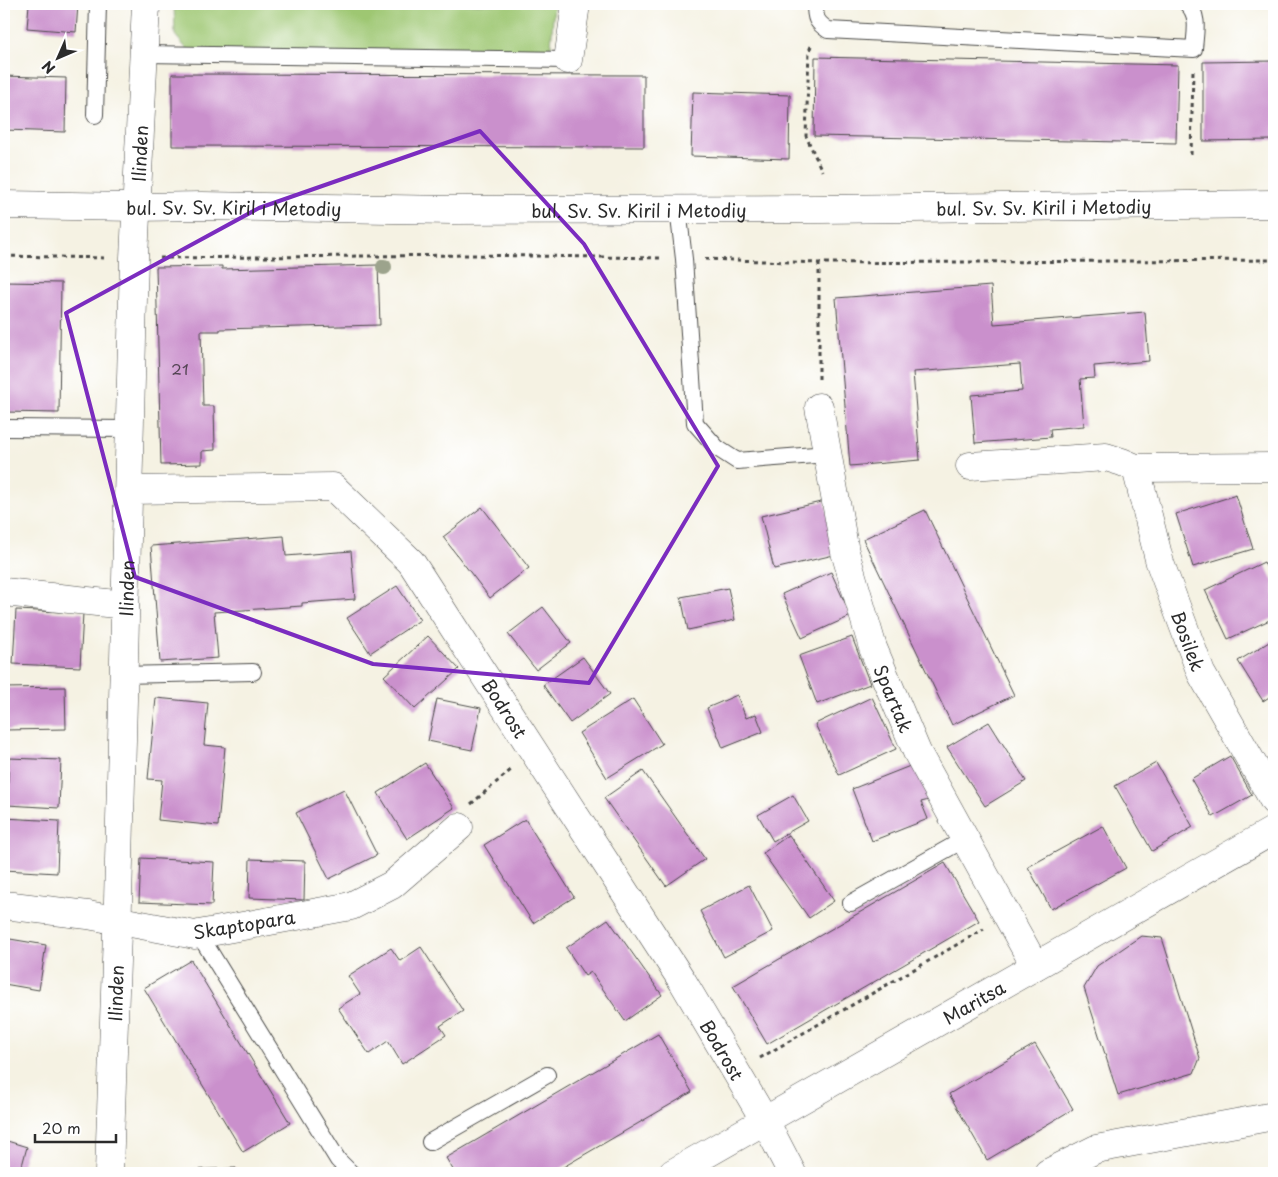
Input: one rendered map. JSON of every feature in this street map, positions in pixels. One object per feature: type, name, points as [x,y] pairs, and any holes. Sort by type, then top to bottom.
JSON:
[{"type":"street","name":"Ilinden","points":[[109,1173],[118,920],[134,258],[146,4]]},
{"type":"street","points":[[568,60],[576,4]]},
{"type":"street","name":"bul. Sv. Sv. Kiril i Metodiy","points":[[4,205],[453,210],[830,209],[1274,204]]},
{"type":"street","name":"Spartak","points":[[820,407],[845,552],[873,648],[917,752],[1035,966]]},
{"type":"street","points":[[970,466],[1106,457],[1136,468],[1274,467]]},
{"type":"street","name":"Bosilek","points":[[1136,468],[1160,563],[1201,673],[1274,801]]},
{"type":"street","name":"Bodrost","points":[[129,490],[333,487],[411,562],[683,982],[765,1121],[792,1173]]},
{"type":"street","points":[[4,592],[125,605]]},
{"type":"street","name":"Skaptopara","points":[[4,905],[118,920],[195,934],[351,906],[392,885],[465,816]]},
{"type":"street","name":"Maritsa","points":[[673,1173],[1274,830]]},
{"type":"street","points":[[1048,1173],[1096,1149],[1274,1116]]},
{"type":"lane","points":[[95,115],[98,4]]},
{"type":"lane","points":[[815,4],[819,24],[828,30],[1194,49],[1196,20],[1191,7],[1187,4]]},
{"type":"lane","points":[[144,54],[568,60]]},
{"type":"lane","points":[[678,209],[684,259],[695,423],[717,448],[737,461],[828,454]]},
{"type":"lane","points":[[4,428],[131,430]]},
{"type":"lane","points":[[123,675],[252,672]]},
{"type":"lane","points":[[851,903],[965,839]]},
{"type":"lane","points":[[199,934],[338,1160],[351,1173]]},
{"type":"lane","points":[[430,1142],[547,1075]]},
{"type":"path","points":[[819,24],[809,51],[806,136],[822,171]]},
{"type":"path","points":[[1191,154],[1194,49]]},
{"type":"path","points":[[160,258],[472,255],[819,263],[1274,260]]},
{"type":"path","points":[[4,256],[114,258]]},
{"type":"path","points":[[819,263],[820,407]]},
{"type":"path","points":[[465,816],[533,751]]},
{"type":"path","points":[[736,1073],[1007,916]]},
{"type":"highlighted area","points":[[480,131],[584,244],[718,466],[589,683],[373,664],[135,577],[66,313],[259,208]]},
{"type":"green space","points":[[174,4],[554,4],[550,61],[190,53],[175,35]]},
{"type":"building","points":[[29,4],[78,4],[76,32],[27,28]]},
{"type":"building","points":[[815,57],[1178,65],[1176,143],[814,136]]},
{"type":"building","points":[[1274,61],[1274,140],[1203,141],[1203,62]]},
{"type":"building","points":[[172,74],[644,75],[644,147],[172,146]]},
{"type":"building","points":[[4,76],[66,78],[65,132],[4,130]]},
{"type":"building","points":[[693,92],[790,95],[789,159],[691,156]]},
{"type":"building","points":[[378,265],[380,325],[201,331],[203,406],[214,406],[215,450],[202,451],[202,464],[161,465],[156,267],[222,266],[222,269]]},
{"type":"building","points":[[4,282],[61,283],[59,413],[4,412]]},
{"type":"building","points":[[991,286],[994,324],[1145,312],[1149,361],[1094,366],[1095,378],[1080,379],[1084,426],[1050,429],[1051,437],[975,443],[971,395],[1022,391],[1020,364],[913,372],[920,460],[850,466],[836,298]]},
{"type":"building","points":[[1236,495],[1253,549],[1193,567],[1176,514]]},
{"type":"building","points":[[825,501],[838,554],[774,569],[761,516]]},
{"type":"building","points":[[482,507],[529,568],[490,598],[443,537]]},
{"type":"building","points":[[925,510],[1014,695],[952,725],[863,539]]},
{"type":"building","points":[[284,536],[286,556],[351,551],[355,599],[302,603],[302,606],[214,612],[218,658],[160,662],[151,546]]},
{"type":"building","points":[[1264,562],[1274,583],[1274,618],[1228,639],[1205,590]]},
{"type":"building","points":[[831,572],[851,616],[802,638],[782,594]]},
{"type":"building","points":[[397,586],[420,620],[370,653],[347,618]]},
{"type":"building","points":[[728,588],[735,620],[688,630],[681,597]]},
{"type":"building","points":[[543,607],[571,643],[536,670],[508,634]]},
{"type":"building","points":[[16,610],[83,613],[80,667],[13,664]]},
{"type":"building","points":[[428,636],[459,669],[415,709],[384,676]]},
{"type":"building","points":[[852,637],[870,684],[817,704],[799,656]]},
{"type":"building","points":[[1274,639],[1274,694],[1263,701],[1238,661]]},
{"type":"building","points":[[583,657],[610,694],[570,723],[543,685]]},
{"type":"building","points":[[65,687],[66,729],[4,730],[4,688]]},
{"type":"building","points":[[737,695],[746,718],[756,714],[763,732],[723,748],[707,708]]},
{"type":"building","points":[[872,697],[896,749],[839,775],[815,724]]},
{"type":"building","points":[[156,698],[208,703],[204,745],[225,747],[218,826],[158,820],[162,780],[148,779]]},
{"type":"building","points":[[437,699],[481,708],[472,750],[428,741]]},
{"type":"building","points":[[633,699],[662,744],[607,778],[579,733]]},
{"type":"building","points":[[989,722],[1026,781],[985,806],[947,747]]},
{"type":"building","points":[[1230,756],[1252,795],[1213,817],[1191,779]]},
{"type":"building","points":[[9,758],[61,760],[59,808],[7,805]]},
{"type":"building","points":[[425,763],[454,808],[407,839],[378,793]]},
{"type":"building","points":[[1156,763],[1193,827],[1152,851],[1115,786]]},
{"type":"building","points":[[915,764],[929,800],[921,802],[928,819],[872,841],[852,789]]},
{"type":"building","points":[[643,771],[705,859],[666,886],[604,798]]},
{"type":"building","points":[[344,789],[377,855],[329,879],[296,813]]},
{"type":"building","points":[[793,795],[808,821],[773,841],[758,815]]},
{"type":"building","points":[[4,818],[59,821],[57,873],[4,870]]},
{"type":"building","points":[[525,819],[574,897],[533,923],[484,845]]},
{"type":"building","points":[[1103,826],[1126,868],[1051,909],[1028,867]]},
{"type":"building","points":[[789,835],[834,901],[809,918],[763,853]]},
{"type":"building","points":[[141,858],[214,862],[212,905],[139,902]]},
{"type":"building","points":[[250,859],[305,861],[304,900],[249,898]]},
{"type":"building","points":[[945,863],[979,921],[767,1044],[733,986]]},
{"type":"building","points":[[749,885],[773,931],[724,957],[700,911]]},
{"type":"building","points":[[608,919],[662,995],[625,1021],[591,972],[585,976],[566,948]]},
{"type":"building","points":[[1141,936],[1162,938],[1200,1058],[1194,1073],[1118,1095],[1084,988],[1097,966]]},
{"type":"building","points":[[4,938],[46,945],[39,990],[4,984]]},
{"type":"building","points":[[421,947],[463,1011],[440,1026],[446,1035],[402,1064],[388,1041],[369,1054],[338,1008],[360,994],[348,976],[391,948],[400,961]]},
{"type":"building","points":[[191,960],[290,1123],[243,1152],[144,988]]},
{"type":"building","points":[[658,1034],[692,1092],[553,1173],[455,1173],[446,1158]]},
{"type":"building","points":[[1035,1044],[1073,1109],[987,1160],[949,1094]]},
{"type":"building","points":[[4,1140],[27,1147],[20,1173],[4,1173]]},
{"type":"building","points":[[236,1168],[236,1173],[161,1173],[161,1171]]}]
